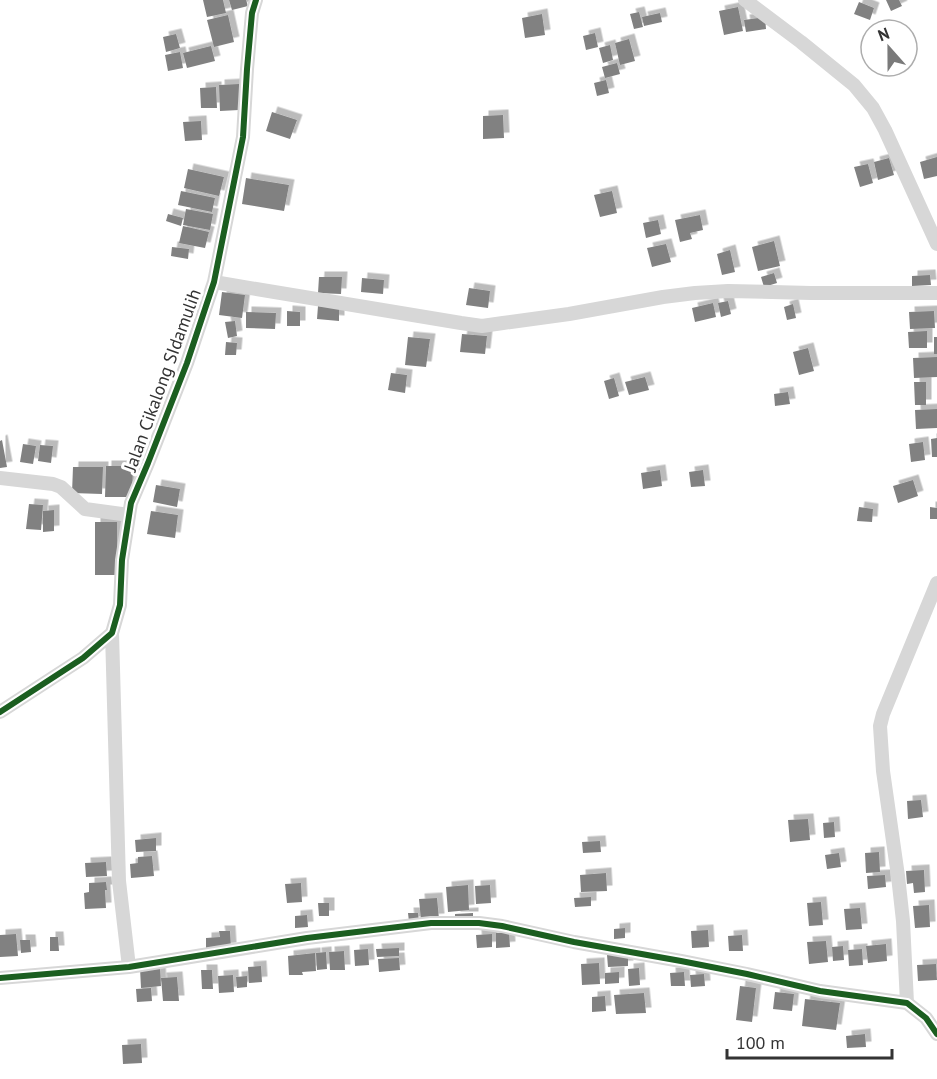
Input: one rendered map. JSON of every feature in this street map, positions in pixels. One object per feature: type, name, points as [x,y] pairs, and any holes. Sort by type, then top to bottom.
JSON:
[{"type":"street","name":"Jalan Cikalong SIdamulih","points":[[129,967],[119,881],[112,633],[120,605],[122,560],[131,502],[187,363],[214,282],[243,137],[252,13],[256,0]]},
{"type":"street","points":[[745,0],[854,85],[873,108],[937,244]]},
{"type":"street","points":[[214,282],[482,326],[695,293],[728,291],[937,293]]},
{"type":"street","points":[[0,478],[53,484],[61,487],[85,509],[129,515]]},
{"type":"street","points":[[907,1003],[903,921],[883,771],[880,726],[937,583]]},
{"type":"street","points":[[0,712],[83,658],[112,633]]},
{"type":"street","points":[[0,978],[129,967],[307,938],[420,924],[479,923],[747,974],[820,991],[907,1003],[926,1018],[937,1034]]},
{"type":"building","points":[[203,0],[223,0],[226,13],[207,17]]},
{"type":"building","points":[[229,0],[246,0],[248,6],[232,10]]},
{"type":"building","points":[[886,0],[899,0],[902,6],[891,11]]},
{"type":"building","points":[[859,2],[874,8],[871,18],[854,14]]},
{"type":"building","points":[[738,7],[743,31],[724,35],[719,11]]},
{"type":"building","points":[[639,12],[643,27],[634,29],[630,14]]},
{"type":"building","points":[[660,13],[662,22],[644,26],[642,17]]},
{"type":"building","points":[[542,14],[545,35],[525,38],[522,18]]},
{"type":"building","points":[[228,15],[234,42],[214,47],[207,20]]},
{"type":"building","points":[[765,17],[766,29],[746,32],[744,20]]},
{"type":"building","points":[[595,33],[598,47],[586,50],[583,36]]},
{"type":"building","points":[[176,34],[180,48],[166,52],[163,37]]},
{"type":"building","points":[[629,39],[635,61],[620,65],[615,43]]},
{"type":"building","points":[[610,45],[613,60],[603,63],[599,48]]},
{"type":"building","points":[[211,46],[215,61],[187,68],[183,53]]},
{"type":"building","points":[[180,52],[183,68],[168,71],[165,55]]},
{"type":"building","points":[[617,63],[620,74],[605,78],[602,67]]},
{"type":"building","points":[[606,80],[609,93],[597,96],[594,83]]},
{"type":"building","points":[[239,84],[239,110],[220,111],[219,85]]},
{"type":"building","points":[[216,87],[217,108],[201,108],[200,88]]},
{"type":"building","points":[[272,112],[297,120],[290,139],[266,131]]},
{"type":"building","points":[[503,115],[504,138],[483,139],[483,116]]},
{"type":"building","points":[[201,121],[202,140],[185,141],[183,122]]},
{"type":"building","points":[[937,157],[937,176],[924,179],[920,162]]},
{"type":"building","points":[[889,158],[894,175],[878,180],[874,162]]},
{"type":"building","points":[[868,164],[873,183],[860,187],[854,167]]},
{"type":"building","points":[[188,169],[224,177],[219,196],[184,188]]},
{"type":"building","points":[[246,178],[289,185],[284,211],[242,204]]},
{"type":"building","points":[[181,191],[215,198],[212,212],[178,205]]},
{"type":"building","points":[[612,191],[617,213],[600,217],[594,195]]},
{"type":"building","points":[[186,209],[213,214],[210,230],[183,225]]},
{"type":"building","points":[[168,214],[183,218],[181,226],[166,221]]},
{"type":"building","points":[[700,215],[703,230],[690,233],[692,239],[680,242],[675,220]]},
{"type":"building","points":[[658,220],[661,234],[646,238],[643,223]]},
{"type":"building","points":[[183,226],[209,232],[205,248],[179,243]]},
{"type":"building","points":[[774,241],[780,266],[758,271],[752,247]]},
{"type":"building","points":[[666,244],[671,262],[652,267],[647,248]]},
{"type":"building","points":[[172,247],[189,249],[188,259],[171,256]]},
{"type":"building","points":[[730,250],[735,272],[722,275],[717,254]]},
{"type":"building","points":[[774,273],[777,283],[764,287],[761,277]]},
{"type":"building","points":[[930,275],[931,285],[912,286],[912,276]]},
{"type":"building","points":[[319,277],[342,277],[341,294],[318,293]]},
{"type":"building","points":[[362,278],[384,280],[383,294],[361,292]]},
{"type":"building","points":[[469,288],[490,291],[488,308],[466,305]]},
{"type":"building","points":[[222,292],[245,295],[242,318],[219,315]]},
{"type":"building","points":[[728,301],[731,314],[721,317],[718,303]]},
{"type":"building","points":[[713,303],[716,317],[695,322],[692,308]]},
{"type":"building","points":[[793,304],[796,318],[787,320],[784,307]]},
{"type":"building","points":[[318,306],[339,308],[339,321],[317,319]]},
{"type":"building","points":[[287,311],[300,312],[300,326],[287,326]]},
{"type":"building","points":[[934,311],[935,328],[910,329],[909,312]]},
{"type":"building","points":[[246,312],[276,313],[275,329],[246,328]]},
{"type":"building","points":[[235,321],[237,336],[228,338],[225,322]]},
{"type":"building","points":[[927,331],[927,348],[909,348],[908,332]]},
{"type":"building","points":[[462,334],[487,336],[485,354],[460,352]]},
{"type":"building","points":[[408,337],[430,339],[426,367],[405,365]]},
{"type":"building","points":[[934,337],[937,337],[937,354],[934,354]]},
{"type":"building","points":[[226,342],[237,343],[236,355],[225,355]]},
{"type":"building","points":[[808,348],[814,371],[799,375],[793,352]]},
{"type":"building","points":[[937,357],[937,377],[914,378],[913,358]]},
{"type":"building","points":[[391,373],[407,375],[405,393],[388,390]]},
{"type":"building","points":[[645,377],[649,390],[629,395],[625,382]]},
{"type":"building","points":[[614,378],[619,396],[609,399],[604,381]]},
{"type":"building","points":[[914,382],[926,382],[926,405],[915,405]]},
{"type":"building","points":[[788,392],[790,404],[775,406],[774,394]]},
{"type":"building","points":[[937,409],[937,428],[916,429],[915,410]]},
{"type":"building","points":[[937,438],[937,457],[932,457],[931,439]]},
{"type":"building","points":[[2,440],[7,467],[0,468],[0,441]]},
{"type":"building","points":[[923,442],[925,460],[911,462],[909,444]]},
{"type":"building","points":[[23,444],[36,446],[33,464],[20,462]]},
{"type":"building","points":[[40,445],[53,446],[51,463],[38,461]]},
{"type":"building","points":[[106,466],[133,466],[132,497],[105,497]]},
{"type":"building","points":[[73,467],[103,467],[102,494],[72,493]]},
{"type":"building","points":[[660,470],[662,486],[643,489],[641,473]]},
{"type":"building","points":[[703,470],[705,486],[691,487],[689,472]]},
{"type":"building","points":[[913,480],[918,496],[898,503],[893,486]]},
{"type":"building","points":[[156,485],[180,489],[177,507],[153,502]]},
{"type":"building","points":[[29,504],[43,505],[41,530],[26,529]]},
{"type":"building","points":[[859,507],[873,509],[872,522],[857,521]]},
{"type":"building","points":[[930,507],[937,508],[937,519],[930,519]]},
{"type":"building","points":[[54,510],[54,531],[43,532],[43,511]]},
{"type":"building","points":[[151,511],[178,515],[175,538],[147,534]]},
{"type":"building","points":[[95,522],[117,522],[117,575],[95,575]]},
{"type":"building","points":[[921,800],[923,817],[908,819],[907,801]]},
{"type":"building","points":[[808,819],[810,840],[790,842],[788,820]]},
{"type":"building","points":[[834,822],[835,837],[824,838],[823,823]]},
{"type":"building","points":[[156,838],[156,851],[136,852],[135,840]]},
{"type":"building","points":[[600,841],[601,852],[583,853],[582,842]]},
{"type":"building","points":[[879,852],[880,872],[866,873],[865,853]]},
{"type":"building","points":[[839,853],[841,867],[827,869],[825,855]]},
{"type":"building","points":[[152,856],[154,876],[131,878],[130,864],[138,863],[138,857]]},
{"type":"building","points":[[106,862],[107,876],[86,877],[85,863]]},
{"type":"building","points":[[924,870],[925,892],[914,893],[913,883],[907,884],[906,871]]},
{"type":"building","points":[[606,873],[607,891],[581,892],[580,875]]},
{"type":"building","points":[[885,875],[886,887],[868,889],[867,876]]},
{"type":"building","points":[[106,882],[106,908],[85,909],[84,893],[89,892],[89,883]]},
{"type":"building","points":[[301,883],[302,902],[287,903],[285,884]]},
{"type":"building","points":[[468,885],[469,910],[448,912],[446,887]]},
{"type":"building","points":[[490,885],[491,903],[476,904],[475,886]]},
{"type":"building","points":[[591,897],[591,906],[575,907],[574,898]]},
{"type":"building","points":[[437,898],[439,919],[421,920],[419,899]]},
{"type":"building","points":[[821,902],[823,925],[809,926],[807,903]]},
{"type":"building","points":[[318,903],[329,903],[329,916],[319,916]]},
{"type":"building","points":[[929,905],[930,927],[915,928],[913,906]]},
{"type":"building","points":[[860,908],[862,929],[846,930],[844,909]]},
{"type":"building","points":[[408,913],[418,913],[419,922],[409,922]]},
{"type":"building","points":[[473,913],[473,917],[455,917],[455,914]]},
{"type":"building","points":[[307,915],[308,927],[295,928],[295,916]]},
{"type":"building","points":[[625,928],[625,938],[614,939],[614,929]]},
{"type":"building","points":[[708,930],[709,947],[692,948],[691,931]]},
{"type":"building","points":[[219,931],[230,931],[231,948],[206,951],[206,938],[220,937]]},
{"type":"building","points":[[509,932],[510,947],[496,948],[496,933]]},
{"type":"building","points":[[16,934],[18,956],[0,957],[0,935]]},
{"type":"building","points":[[492,934],[492,947],[477,948],[476,935]]},
{"type":"building","points":[[742,935],[743,951],[729,951],[728,936]]},
{"type":"building","points":[[50,937],[58,937],[59,951],[50,951]]},
{"type":"building","points":[[20,940],[30,940],[31,952],[21,953]]},
{"type":"building","points":[[826,941],[828,962],[809,964],[807,942]]},
{"type":"building","points":[[886,944],[887,961],[868,963],[866,946]]},
{"type":"building","points":[[843,946],[844,960],[833,961],[832,947]]},
{"type":"building","points":[[399,948],[399,956],[377,957],[376,949]]},
{"type":"building","points":[[368,949],[369,965],[355,966],[354,950]]},
{"type":"building","points":[[862,949],[863,965],[849,966],[848,950]]},
{"type":"building","points":[[344,951],[345,970],[330,970],[329,952]]},
{"type":"building","points":[[326,952],[327,969],[317,970],[316,953]]},
{"type":"building","points":[[315,953],[316,971],[302,972],[303,975],[289,975],[288,956]]},
{"type":"building","points":[[628,954],[628,966],[608,967],[607,955]]},
{"type":"building","points":[[399,958],[400,970],[379,972],[378,959]]},
{"type":"building","points":[[599,963],[600,984],[582,985],[581,964]]},
{"type":"building","points":[[936,964],[937,980],[918,981],[917,965]]},
{"type":"building","points":[[261,966],[262,982],[249,983],[248,967]]},
{"type":"building","points":[[160,967],[161,986],[141,988],[140,968]]},
{"type":"building","points":[[639,968],[640,985],[629,986],[628,969]]},
{"type":"building","points":[[201,970],[212,970],[213,989],[202,989]]},
{"type":"building","points":[[619,972],[619,983],[605,984],[605,973]]},
{"type":"building","points":[[684,972],[685,986],[671,986],[670,973]]},
{"type":"building","points":[[704,974],[705,986],[691,987],[690,975]]},
{"type":"building","points":[[233,975],[234,992],[219,993],[218,976]]},
{"type":"building","points":[[247,976],[247,987],[237,988],[236,977]]},
{"type":"building","points":[[177,977],[179,1001],[163,1001],[161,978]]},
{"type":"building","points":[[740,986],[756,988],[752,1022],[736,1020]]},
{"type":"building","points":[[151,988],[152,1001],[137,1002],[136,989]]},
{"type":"building","points":[[775,992],[794,994],[792,1011],[773,1009]]},
{"type":"building","points":[[644,993],[646,1013],[616,1014],[614,995]]},
{"type":"building","points":[[605,996],[606,1011],[592,1012],[592,997]]},
{"type":"building","points":[[805,999],[840,1003],[836,1030],[802,1026]]},
{"type":"building","points":[[865,1034],[866,1047],[847,1048],[846,1036]]},
{"type":"building","points":[[141,1044],[142,1063],[123,1064],[122,1045]]},
{"type":"cycle path","points":[[0,712],[83,658],[112,633],[120,605],[122,560],[131,503],[187,363],[214,282],[243,137],[252,13],[256,0]]},
{"type":"cycle path","points":[[0,978],[129,967],[307,938],[431,923],[479,923],[747,974],[820,991],[907,1003],[926,1018],[937,1034]]}]
